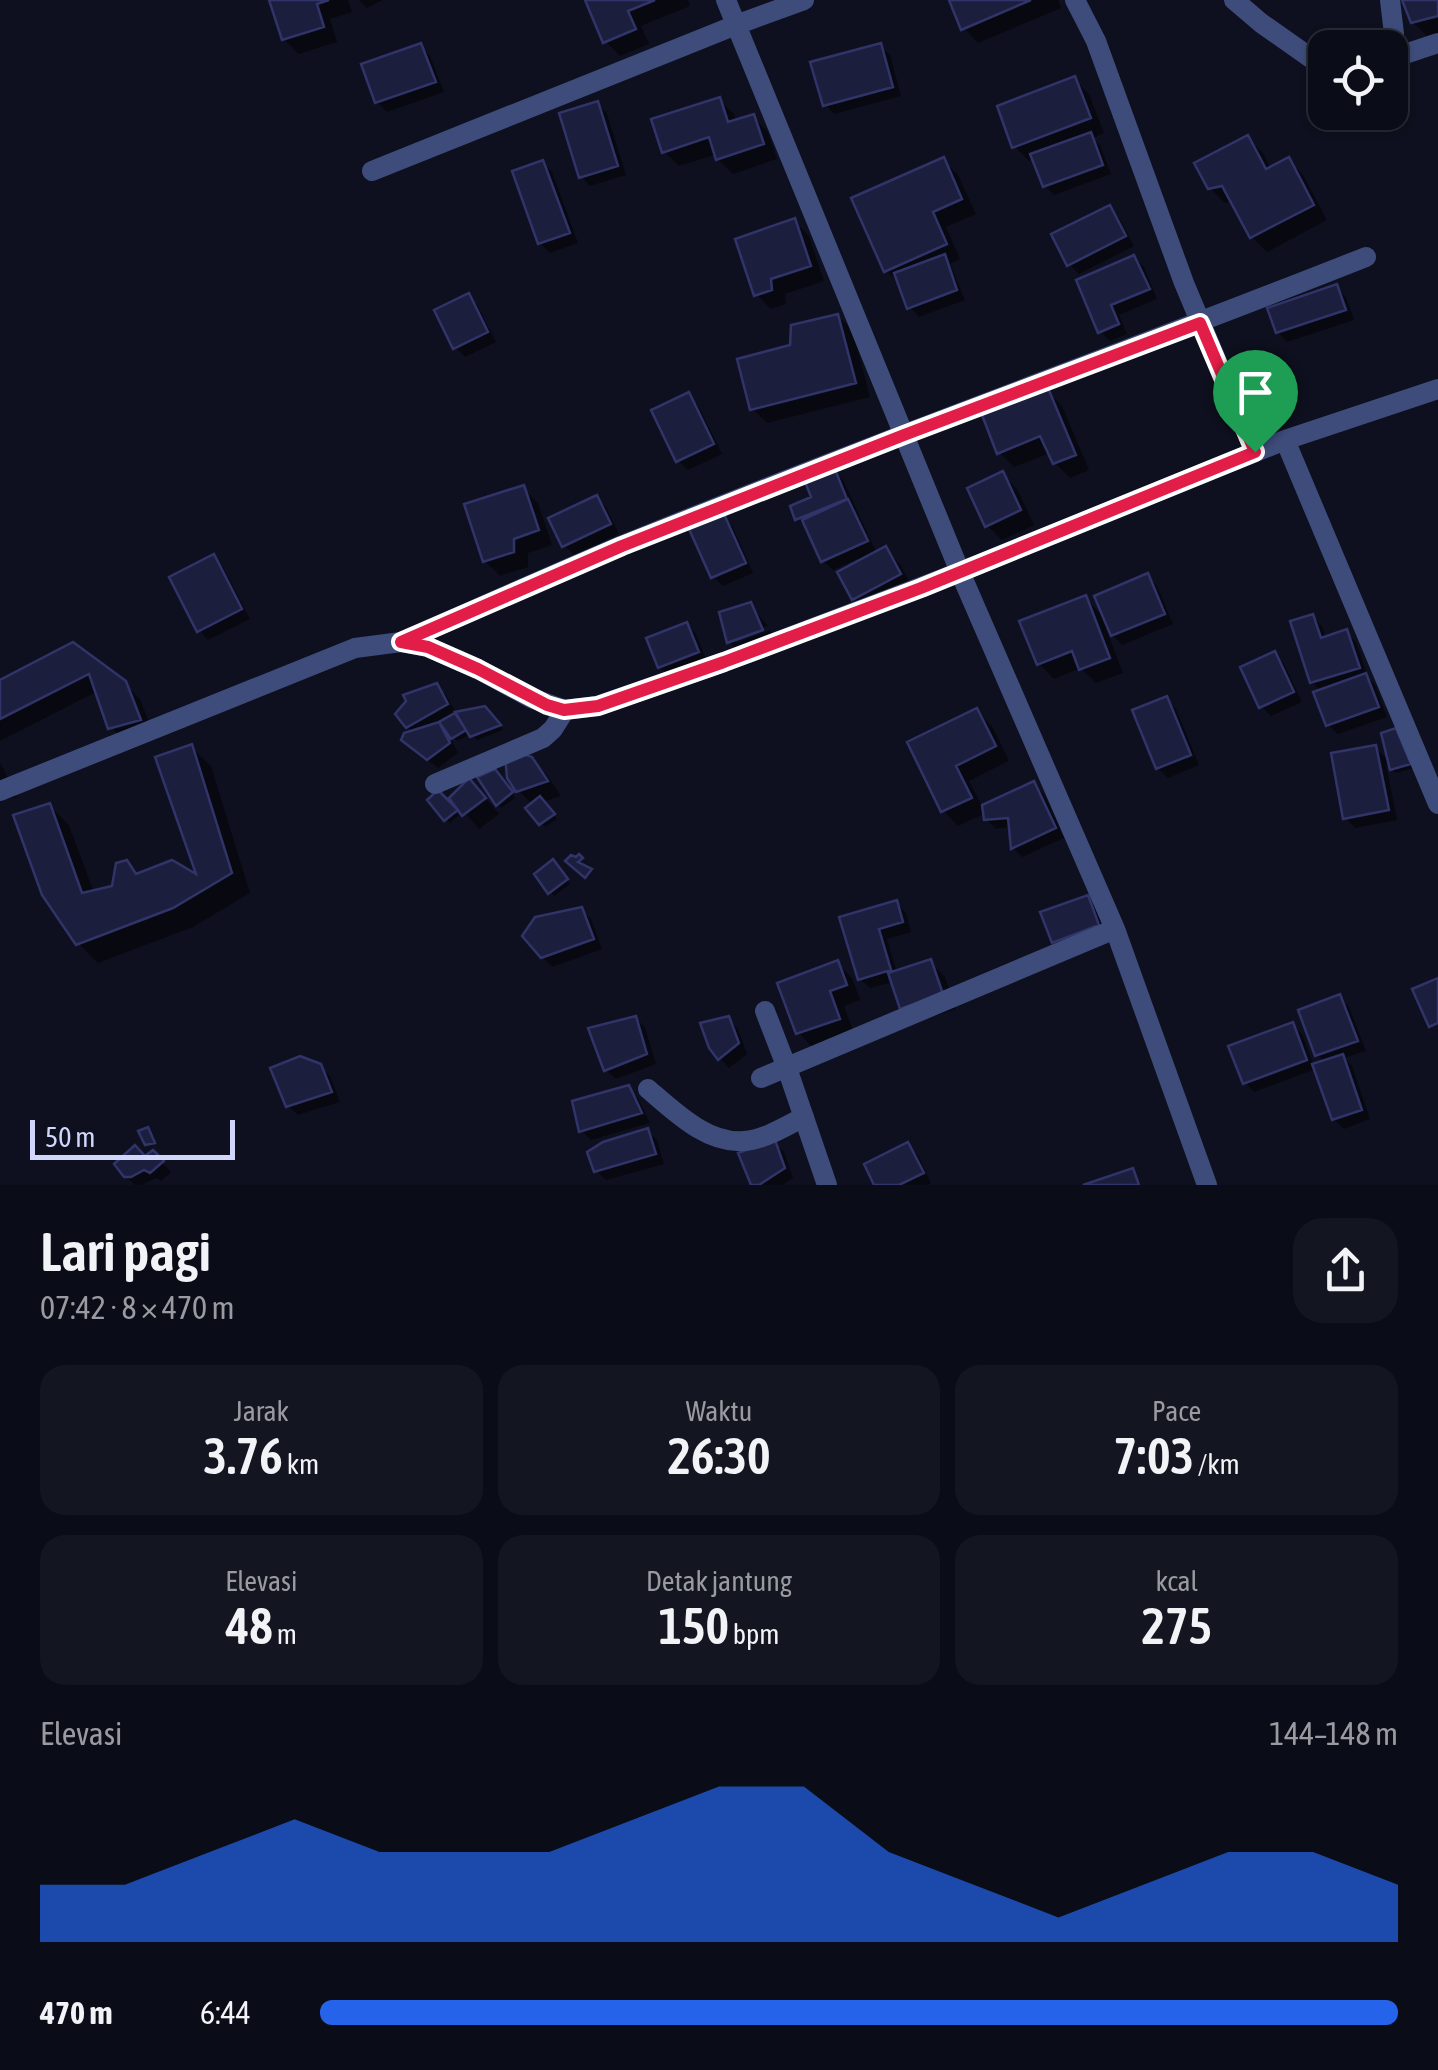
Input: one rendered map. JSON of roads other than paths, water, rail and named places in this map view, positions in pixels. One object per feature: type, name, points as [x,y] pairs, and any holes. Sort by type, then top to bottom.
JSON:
[{"type":"street","points":[[726,0],[960,572],[1114,929],[1208,1185]]},
{"type":"street","points":[[372,172],[804,0]]},
{"type":"street","points":[[1075,0],[1096,41],[1184,283],[1255,452]]},
{"type":"street","points":[[1234,0],[1308,56]]},
{"type":"street","points":[[1390,0],[1394,30]]},
{"type":"street","points":[[1408,51],[1438,42]]},
{"type":"street","points":[[0,791],[355,648],[401,642],[622,546],[1366,257]]},
{"type":"street","points":[[401,642],[428,647],[564,710],[598,706],[960,572],[1285,440],[1438,390]]},
{"type":"street","points":[[1285,440],[1436,794]]},
{"type":"street","points":[[435,784],[543,738],[564,710]]},
{"type":"street","points":[[761,1078],[1114,929]]},
{"type":"street","points":[[765,1011],[827,1185]]},
{"type":"street","points":[[648,1089],[683,1119],[722,1140],[748,1142],[804,1117]]}]
